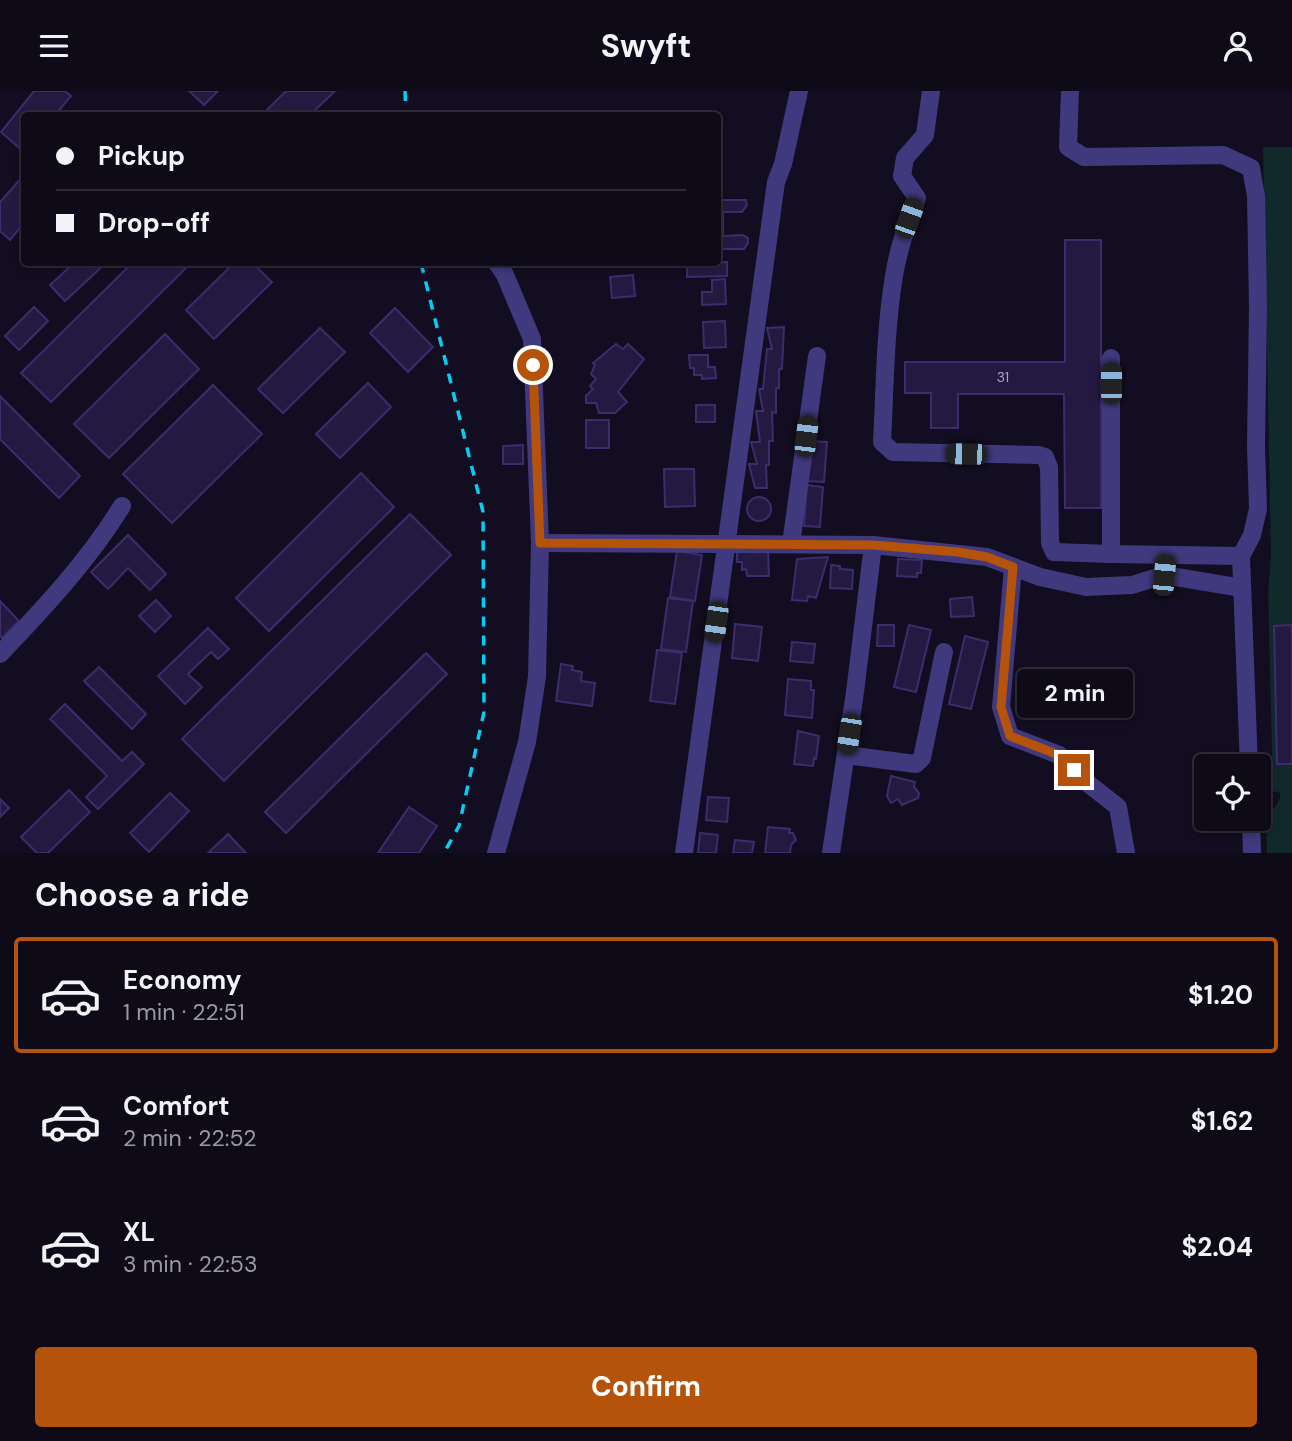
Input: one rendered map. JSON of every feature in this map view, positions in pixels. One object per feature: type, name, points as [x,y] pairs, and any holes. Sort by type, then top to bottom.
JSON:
[{"type":"street","points":[[684,853],[776,182],[783,164],[799,91]]},
{"type":"street","points":[[932,91],[925,135],[905,158],[902,176],[917,198],[902,238],[894,277],[886,358],[882,442],[893,452],[1045,457],[1049,467],[1050,543],[1054,552],[1241,556]]},
{"type":"street","points":[[1070,91],[1069,147],[1084,157],[1223,155],[1251,168],[1256,196],[1258,293],[1258,509],[1252,535],[1241,556],[1248,754]]},
{"type":"street","points":[[496,853],[527,743],[537,677],[540,543],[532,339],[499,266]]},
{"type":"street","points":[[791,544],[817,356]]},
{"type":"street","points":[[1111,358],[1111,554]]},
{"type":"street","points":[[0,654],[64,587],[103,537],[122,506]]},
{"type":"street","points":[[540,543],[873,545],[987,557],[1040,577],[1086,587],[1132,585],[1164,575],[1242,588]]},
{"type":"street","points":[[831,853],[873,545]]},
{"type":"street","points":[[1164,575],[1166,554]]},
{"type":"street","points":[[1013,567],[1001,707],[1010,736],[1059,755],[1118,807],[1126,853]]},
{"type":"street","points":[[846,755],[916,764],[922,758],[944,652]]},
{"type":"street","points":[[1251,831],[1252,853]]},
{"type":"green space","points":[[1263,147],[1292,147],[1292,853],[1267,853],[1266,831],[1271,831],[1271,813],[1280,799],[1280,793],[1273,791],[1268,591],[1271,557]]},
{"type":"building","points":[[34,91],[65,91],[71,96],[58,112],[21,112],[21,149],[1,132]]},
{"type":"building","points":[[189,91],[218,91],[204,105]]},
{"type":"building","points":[[286,91],[335,91],[313,112],[265,112]]},
{"type":"building","points":[[21,178],[21,227],[10,240],[0,231],[0,202]]},
{"type":"building","points":[[721,200],[746,200],[747,205],[742,212],[723,212],[723,236],[743,235],[748,238],[744,249],[721,249]]},
{"type":"building","points":[[1065,240],[1101,240],[1101,508],[1065,508],[1064,394],[958,394],[958,428],[931,428],[931,393],[905,393],[905,362],[1065,362]]},
{"type":"building","points":[[721,262],[727,262],[727,276],[687,277],[687,266],[721,266]]},
{"type":"building","points":[[71,266],[103,266],[65,301],[50,285]]},
{"type":"building","points":[[129,266],[188,266],[51,402],[21,373]]},
{"type":"building","points":[[231,266],[255,266],[272,282],[214,339],[186,310]]},
{"type":"building","points":[[633,275],[635,296],[612,298],[610,277]]},
{"type":"building","points":[[725,279],[726,304],[702,305],[702,292],[712,292],[712,280]]},
{"type":"building","points":[[34,307],[48,321],[19,350],[5,336]]},
{"type":"building","points":[[395,308],[433,347],[408,372],[370,333]]},
{"type":"building","points":[[725,321],[726,347],[704,348],[703,322]]},
{"type":"building","points":[[784,327],[782,369],[779,369],[779,388],[776,388],[776,413],[772,412],[773,441],[769,441],[769,465],[766,465],[767,488],[755,488],[749,464],[757,464],[751,442],[760,442],[756,411],[763,411],[759,389],[763,389],[767,349],[772,349],[767,328]]},
{"type":"building","points":[[320,328],[345,352],[283,413],[258,389]]},
{"type":"building","points":[[165,334],[199,369],[109,458],[74,424]]},
{"type":"building","points":[[616,344],[623,349],[628,344],[644,359],[618,392],[627,402],[615,413],[599,413],[596,403],[586,403],[586,396],[593,389],[590,386],[596,379],[591,374],[595,365],[593,363]]},
{"type":"building","points":[[689,355],[708,355],[708,367],[715,367],[716,378],[702,379],[702,375],[694,375],[694,368],[690,368]]},
{"type":"building","points":[[368,383],[391,407],[340,458],[316,434]]},
{"type":"building","points":[[213,385],[262,434],[172,523],[123,474]]},
{"type":"building","points":[[0,396],[80,476],[59,498],[0,439]]},
{"type":"building","points":[[696,405],[715,405],[715,422],[696,422]]},
{"type":"building","points":[[586,420],[609,420],[609,448],[586,448]]},
{"type":"building","points":[[810,441],[827,442],[824,482],[807,481]]},
{"type":"building","points":[[523,445],[523,464],[503,464],[503,446]]},
{"type":"building","points":[[664,469],[694,469],[695,506],[665,507]]},
{"type":"building","points":[[361,473],[394,507],[269,631],[236,598]]},
{"type":"building","points":[[807,485],[823,487],[820,527],[804,526]]},
{"type":"building","points":[[759,497],[768,500],[771,509],[768,518],[759,521],[750,518],[747,509],[750,500]]},
{"type":"building","points":[[410,514],[451,555],[224,781],[182,739]]},
{"type":"building","points":[[128,535],[166,574],[150,590],[128,568],[108,589],[91,572]]},
{"type":"building","points":[[737,549],[768,551],[769,576],[747,576],[746,569],[742,570],[742,562],[737,562]]},
{"type":"building","points":[[677,551],[702,555],[695,601],[670,597]]},
{"type":"building","points":[[828,557],[816,598],[808,596],[807,601],[792,600],[797,559]]},
{"type":"building","points":[[898,559],[922,560],[921,573],[917,573],[917,577],[897,576]]},
{"type":"building","points":[[831,565],[853,570],[852,589],[830,588]]},
{"type":"building","points":[[972,597],[974,616],[951,617],[950,599]]},
{"type":"building","points":[[668,598],[693,601],[686,652],[661,649]]},
{"type":"building","points":[[156,600],[171,616],[155,632],[139,616]]},
{"type":"building","points":[[0,601],[19,621],[2,638],[0,636]]},
{"type":"building","points":[[735,624],[762,627],[758,661],[732,658]]},
{"type":"building","points":[[878,625],[894,625],[894,646],[877,646]]},
{"type":"building","points":[[909,625],[931,630],[916,692],[894,687]]},
{"type":"building","points":[[1292,625],[1292,764],[1277,764],[1274,626]]},
{"type":"building","points":[[208,628],[229,649],[218,659],[211,652],[188,674],[202,687],[185,704],[158,676]]},
{"type":"building","points":[[965,636],[988,642],[971,709],[949,704]]},
{"type":"building","points":[[792,642],[815,644],[813,663],[790,661]]},
{"type":"building","points":[[657,650],[682,653],[675,704],[650,701]]},
{"type":"building","points":[[426,653],[447,674],[286,833],[265,812]]},
{"type":"building","points":[[561,664],[573,666],[572,670],[582,672],[581,681],[595,683],[592,706],[556,701]]},
{"type":"building","points":[[99,667],[146,714],[132,729],[84,681]]},
{"type":"building","points":[[788,679],[811,681],[811,690],[814,690],[812,718],[785,715]]},
{"type":"building","points":[[65,704],[122,761],[132,752],[144,764],[98,809],[86,797],[107,776],[50,719]]},
{"type":"building","points":[[798,731],[819,736],[813,766],[794,764]]},
{"type":"building","points":[[891,776],[915,782],[918,798],[902,805],[898,799],[891,803],[887,796]]},
{"type":"building","points":[[69,790],[90,812],[48,853],[37,853],[21,837]]},
{"type":"building","points":[[170,793],[189,811],[149,852],[130,833]]},
{"type":"building","points":[[708,797],[729,798],[727,822],[706,820]]},
{"type":"building","points":[[0,799],[9,808],[0,817]]},
{"type":"building","points":[[409,807],[437,826],[419,853],[378,853]]},
{"type":"building","points":[[768,827],[790,829],[789,833],[793,833],[796,840],[791,845],[790,853],[765,853]]},
{"type":"building","points":[[700,833],[718,835],[716,853],[698,853]]},
{"type":"building","points":[[228,834],[246,853],[208,853]]},
{"type":"building","points":[[735,840],[754,842],[752,853],[733,853]]},
{"type":"railway","points":[[405,91],[406,112]]},
{"type":"railway","points":[[422,266],[483,512],[484,712],[459,826],[444,853]]},
{"type":"route","points":[[533,365],[540,543],[873,545],[958,552],[987,557],[1013,567],[1001,707],[1010,736],[1035,748],[1059,755],[1074,770]]}]
